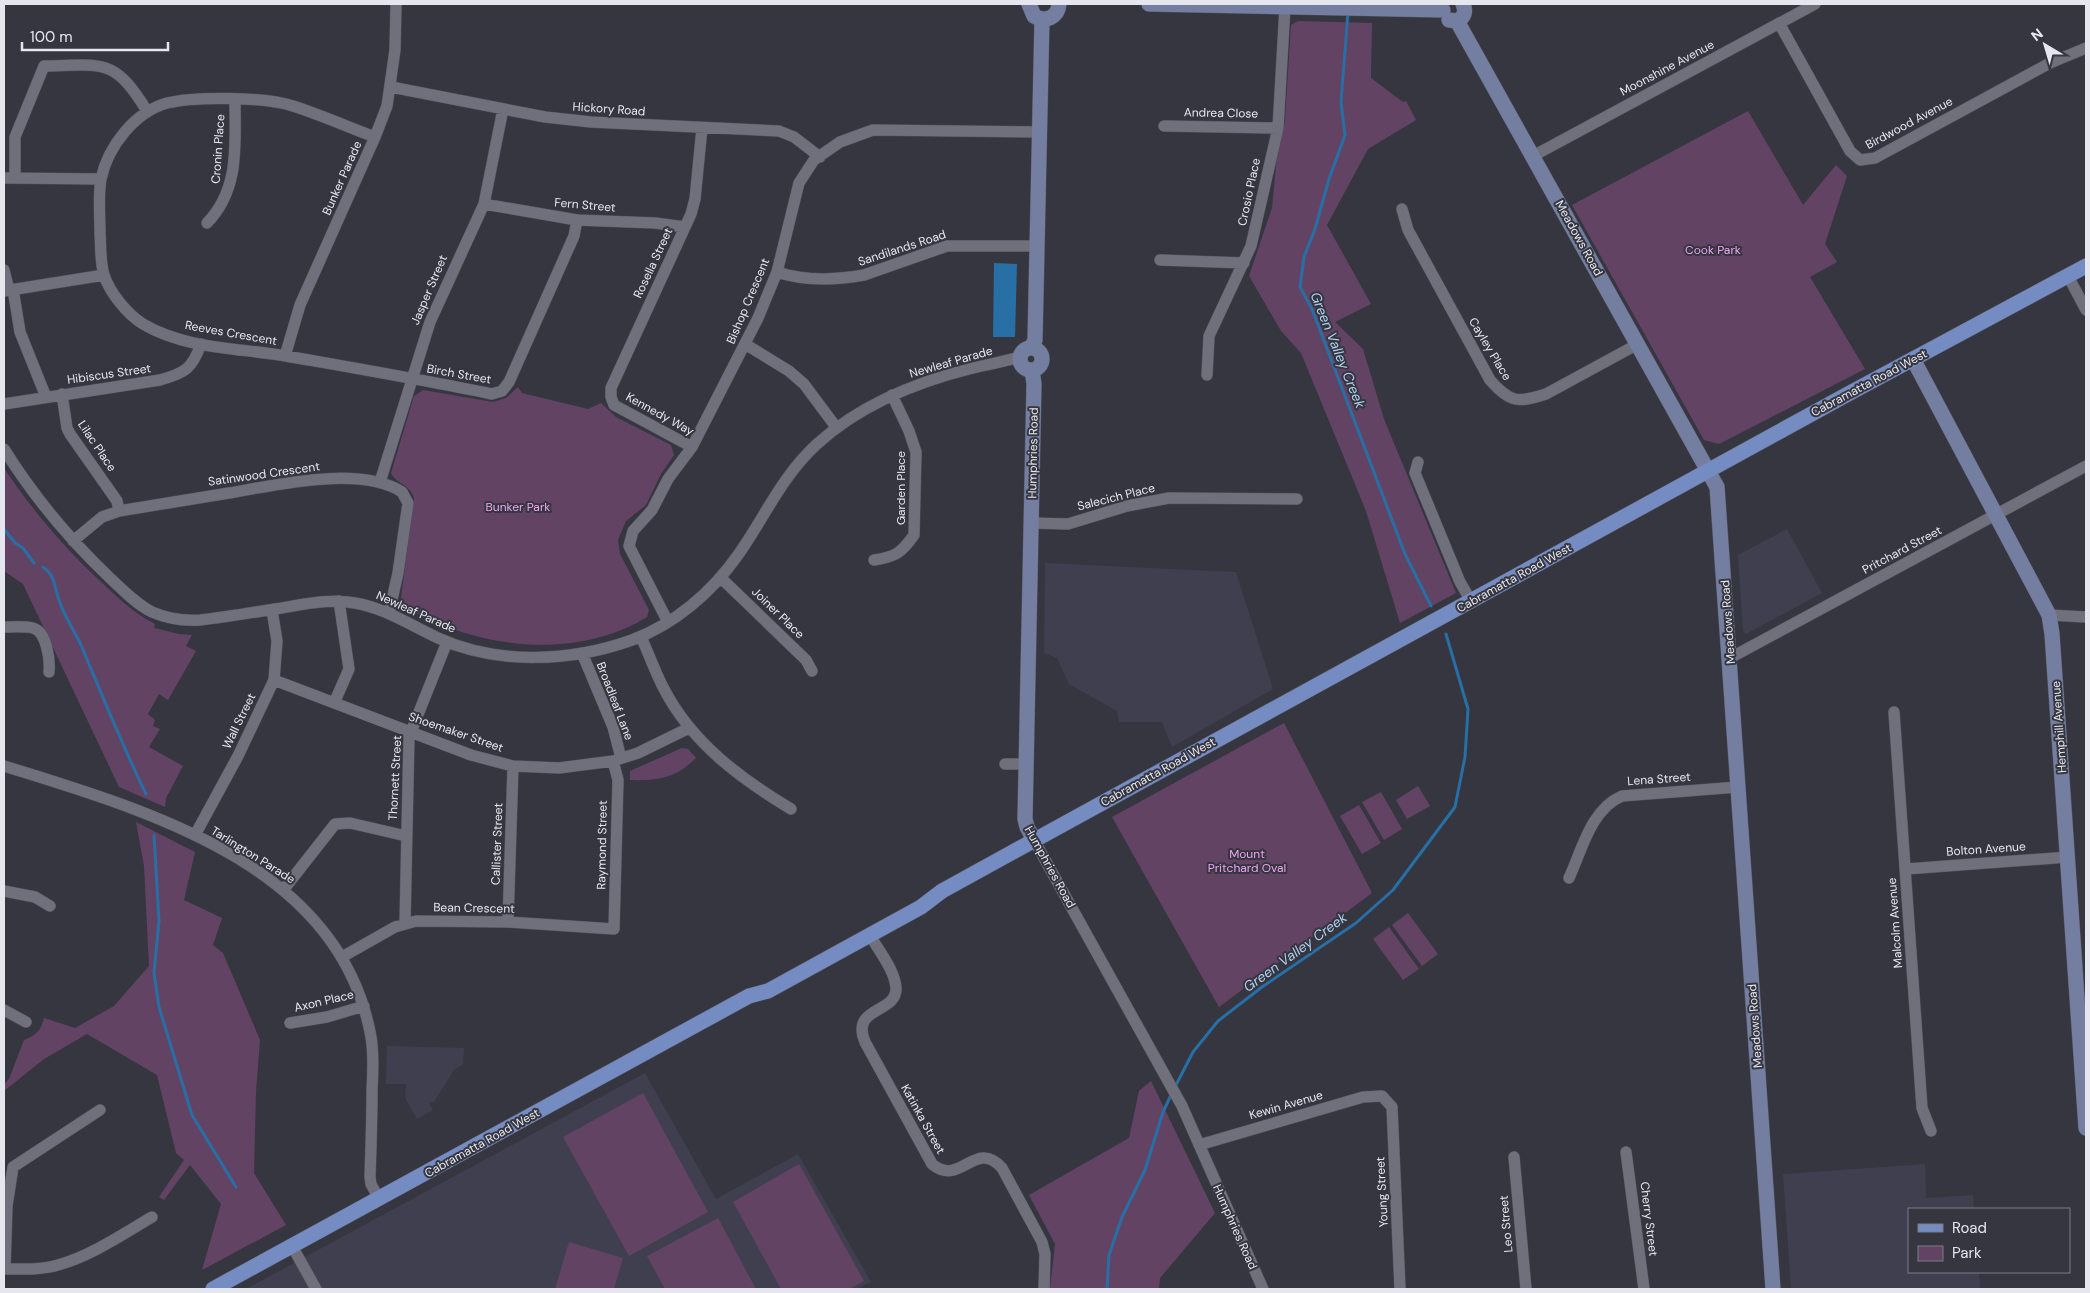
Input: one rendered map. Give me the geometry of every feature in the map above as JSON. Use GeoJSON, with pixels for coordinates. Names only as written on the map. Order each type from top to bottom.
{"type":"FeatureCollection","features":[{"type":"Feature","properties":{"kind":"main road"},"geometry":{"type":"LineString","coordinates":[[1029,4],[1034,16],[1042,20],[1053,17],[1061,4]]}},
{"type":"Feature","properties":{"kind":"main road"},"geometry":{"type":"LineString","coordinates":[[1149,4],[1286,7],[1445,7],[1447,19],[1457,21],[1464,14],[1463,4]]}},
{"type":"Feature","properties":{"kind":"main road"},"geometry":{"type":"LineString","coordinates":[[1031,348],[1040,352],[1042,359],[1040,366],[1032,370],[1023,367],[1019,358],[1023,351],[1031,348],[1035,340],[1042,20]]}},
{"type":"Feature","properties":{"kind":"main road","name":"Meadows Road"},"geometry":{"type":"LineString","coordinates":[[1457,21],[1717,487],[1773,1289]]}},
{"type":"Feature","properties":{"kind":"main road","name":"Cabramatta Road West"},"geometry":{"type":"LineString","coordinates":[[213,1289],[750,996],[768,991],[921,908],[942,891],[1034,840],[2086,266]]}},
{"type":"Feature","properties":{"kind":"main road","name":"Hemphill Avenue"},"geometry":{"type":"LineString","coordinates":[[1913,359],[2049,615],[2052,634],[2086,1128]]}},
{"type":"Feature","properties":{"kind":"main road","name":"Humphries Road"},"geometry":{"type":"LineString","coordinates":[[1032,370],[1034,384],[1025,819],[1034,840]]}},
{"type":"Feature","properties":{"kind":"main road","name":"Cabramatta Road West"},"geometry":{"type":"LineString","coordinates":[[750,996],[764,982],[917,899],[942,891]]}},
{"type":"Feature","properties":{"kind":"street","name":"Bunker Parade"},"geometry":{"type":"LineString","coordinates":[[285,356],[300,305],[375,137],[391,87],[395,50],[396,4]]}},
{"type":"Feature","properties":{"kind":"street","name":"Moonshine Avenue"},"geometry":{"type":"LineString","coordinates":[[1533,156],[1815,4]]}},
{"type":"Feature","properties":{"kind":"street","name":"Crosio Place"},"geometry":{"type":"LineString","coordinates":[[1207,375],[1209,336],[1251,246],[1278,128],[1286,7]]}},
{"type":"Feature","properties":{"kind":"street","name":"Birdwood Avenue"},"geometry":{"type":"LineString","coordinates":[[1779,23],[1850,151],[1860,160],[1875,158],[2050,63],[2086,48]]}},
{"type":"Feature","properties":{"kind":"street"},"geometry":{"type":"LineString","coordinates":[[101,179],[9,178],[15,137],[44,66],[102,66],[116,71],[132,86],[147,111]]}},
{"type":"Feature","properties":{"kind":"street","name":"Hickory Road"},"geometry":{"type":"LineString","coordinates":[[391,87],[503,110],[591,122],[779,131],[800,141],[820,157]]}},
{"type":"Feature","properties":{"kind":"street","name":"Reeves Crescent"},"geometry":{"type":"LineString","coordinates":[[285,356],[201,344],[159,331],[143,323],[128,312],[104,275],[100,235],[101,179],[109,156],[123,134],[147,111],[166,104],[188,100],[259,100],[291,106],[375,137]]}},
{"type":"Feature","properties":{"kind":"street","name":"Cronin Place"},"geometry":{"type":"LineString","coordinates":[[207,223],[219,210],[229,190],[235,146],[235,100]]}},
{"type":"Feature","properties":{"kind":"street","name":"Jasper Street"},"geometry":{"type":"LineString","coordinates":[[380,482],[432,315],[484,204],[503,110]]}},
{"type":"Feature","properties":{"kind":"street","name":"Andrea Close"},"geometry":{"type":"LineString","coordinates":[[1164,126],[1278,128]]}},
{"type":"Feature","properties":{"kind":"street","name":"Rosella Street"},"geometry":{"type":"LineString","coordinates":[[614,405],[611,397],[611,388],[685,227],[695,199],[702,128]]}},
{"type":"Feature","properties":{"kind":"street","name":"Bishop Crescent"},"geometry":{"type":"LineString","coordinates":[[668,622],[629,546],[634,531],[652,510],[668,479],[692,447],[745,344],[777,272],[799,183],[807,169],[840,142],[873,130],[1040,132]]}},
{"type":"Feature","properties":{"kind":"street","name":"Fern Street"},"geometry":{"type":"LineString","coordinates":[[484,204],[577,220],[655,223],[685,227]]}},
{"type":"Feature","properties":{"kind":"street","name":"Cayley Place"},"geometry":{"type":"LineString","coordinates":[[1402,209],[1408,230],[1490,380],[1500,392],[1514,400],[1530,399],[1546,394],[1638,344]]}},
{"type":"Feature","properties":{"kind":"street","name":"Birch Street"},"geometry":{"type":"LineString","coordinates":[[285,356],[492,394],[502,391],[509,382],[574,236],[577,220]]}},
{"type":"Feature","properties":{"kind":"street","name":"Sandilands Road"},"geometry":{"type":"LineString","coordinates":[[777,272],[800,278],[852,278],[947,246],[1037,246]]}},
{"type":"Feature","properties":{"kind":"street"},"geometry":{"type":"LineString","coordinates":[[1160,260],[1244,263]]}},
{"type":"Feature","properties":{"kind":"street"},"geometry":{"type":"LineString","coordinates":[[4,270],[20,332],[46,397]]}},
{"type":"Feature","properties":{"kind":"street"},"geometry":{"type":"LineString","coordinates":[[9,290],[104,275]]}},
{"type":"Feature","properties":{"kind":"street"},"geometry":{"type":"LineString","coordinates":[[2068,276],[2086,310]]}},
{"type":"Feature","properties":{"kind":"street","name":"Hibiscus Street"},"geometry":{"type":"LineString","coordinates":[[4,404],[160,380],[180,374],[194,362],[201,344]]}},
{"type":"Feature","properties":{"kind":"street"},"geometry":{"type":"LineString","coordinates":[[745,344],[789,371],[804,384],[836,427]]}},
{"type":"Feature","properties":{"kind":"street","name":"Newleaf Parade"},"geometry":{"type":"LineString","coordinates":[[4,449],[37,497],[73,541],[131,596],[146,608],[162,616],[178,620],[200,620],[339,601],[367,605],[389,613],[446,642],[511,657],[546,657],[582,653],[641,637],[668,622],[694,604],[720,578],[739,554],[761,516],[798,463],[836,427],[864,408],[929,380],[1019,358]]}},
{"type":"Feature","properties":{"kind":"street","name":"Lilac Place"},"geometry":{"type":"LineString","coordinates":[[62,394],[67,428],[117,501],[119,511]]}},
{"type":"Feature","properties":{"kind":"street","name":"Garden Place"},"geometry":{"type":"LineString","coordinates":[[874,560],[893,557],[906,546],[914,534],[916,452],[909,431],[892,395]]}},
{"type":"Feature","properties":{"kind":"street","name":"Kennedy Way"},"geometry":{"type":"LineString","coordinates":[[614,405],[692,447]]}},
{"type":"Feature","properties":{"kind":"street"},"geometry":{"type":"LineString","coordinates":[[1418,462],[1414,473],[1460,582],[1471,601]]}},
{"type":"Feature","properties":{"kind":"street","name":"Pritchard Street"},"geometry":{"type":"LineString","coordinates":[[1730,658],[2086,466]]}},
{"type":"Feature","properties":{"kind":"street","name":"Satinwood Crescent"},"geometry":{"type":"LineString","coordinates":[[73,541],[102,517],[119,511],[305,481],[341,479],[380,482],[402,492],[408,503],[398,573],[389,613]]}},
{"type":"Feature","properties":{"kind":"street","name":"Salecich Place"},"geometry":{"type":"LineString","coordinates":[[1031,523],[1068,524],[1127,506],[1169,498],[1298,499]]}},
{"type":"Feature","properties":{"kind":"street","name":"Joiner Place"},"geometry":{"type":"LineString","coordinates":[[720,578],[806,660],[812,671]]}},
{"type":"Feature","properties":{"kind":"street"},"geometry":{"type":"LineString","coordinates":[[335,702],[349,669],[339,601]]}},
{"type":"Feature","properties":{"kind":"street","name":"Wall Street"},"geometry":{"type":"LineString","coordinates":[[194,835],[236,758],[274,680],[277,641],[272,610]]}},
{"type":"Feature","properties":{"kind":"street"},"geometry":{"type":"LineString","coordinates":[[2049,615],[2086,617]]}},
{"type":"Feature","properties":{"kind":"street"},"geometry":{"type":"LineString","coordinates":[[4,627],[31,628],[40,633],[50,656],[49,672]]}},
{"type":"Feature","properties":{"kind":"street"},"geometry":{"type":"LineString","coordinates":[[641,637],[664,689],[689,728],[748,783],[791,810]]}},
{"type":"Feature","properties":{"kind":"street","name":"Thornett Street"},"geometry":{"type":"LineString","coordinates":[[405,923],[409,737],[446,642]]}},
{"type":"Feature","properties":{"kind":"street","name":"Broadleaf Lane"},"geometry":{"type":"LineString","coordinates":[[582,653],[613,727],[617,760]]}},
{"type":"Feature","properties":{"kind":"street","name":"Shoemaker Street"},"geometry":{"type":"LineString","coordinates":[[274,680],[471,755],[513,766],[558,768],[617,760],[689,728]]}},
{"type":"Feature","properties":{"kind":"street","name":"Malcolm Avenue"},"geometry":{"type":"LineString","coordinates":[[1894,712],[1922,1108],[1930,1131]]}},
{"type":"Feature","properties":{"kind":"street","name":"Raymond Street"},"geometry":{"type":"LineString","coordinates":[[614,929],[617,760]]}},
{"type":"Feature","properties":{"kind":"street"},"geometry":{"type":"LineString","coordinates":[[1005,764],[1026,764]]}},
{"type":"Feature","properties":{"kind":"street","name":"Tarlington Parade"},"geometry":{"type":"LineString","coordinates":[[4,766],[117,802],[194,835],[284,889],[320,924],[342,957],[364,1006],[373,1054],[370,1177],[371,1184],[379,1199]]}},
{"type":"Feature","properties":{"kind":"street","name":"Callister Street"},"geometry":{"type":"LineString","coordinates":[[508,922],[513,766]]}},
{"type":"Feature","properties":{"kind":"street","name":"Lena Street"},"geometry":{"type":"LineString","coordinates":[[1569,878],[1598,813],[1612,800],[1622,796],[1738,787]]}},
{"type":"Feature","properties":{"kind":"street"},"geometry":{"type":"LineString","coordinates":[[284,889],[335,824],[350,823],[406,836]]}},
{"type":"Feature","properties":{"kind":"street","name":"Humphries Road"},"geometry":{"type":"LineString","coordinates":[[1034,840],[1182,1106],[1263,1289]]}},
{"type":"Feature","properties":{"kind":"street","name":"Bolton Avenue"},"geometry":{"type":"LineString","coordinates":[[1906,869],[2068,857]]}},
{"type":"Feature","properties":{"kind":"street"},"geometry":{"type":"LineString","coordinates":[[4,891],[35,897],[50,906]]}},
{"type":"Feature","properties":{"kind":"street","name":"Bean Crescent"},"geometry":{"type":"LineString","coordinates":[[342,957],[405,923],[426,921],[508,922],[614,929]]}},
{"type":"Feature","properties":{"kind":"street","name":"Katinka Street"},"geometry":{"type":"LineString","coordinates":[[870,935],[895,980],[896,992],[890,1002],[866,1018],[862,1028],[865,1042],[932,1164],[945,1171],[954,1171],[974,1159],[985,1157],[994,1160],[1002,1168],[1042,1242],[1045,1254],[1044,1289]]}},
{"type":"Feature","properties":{"kind":"street","name":"Axon Place"},"geometry":{"type":"LineString","coordinates":[[290,1023],[327,1017],[364,1006]]}},
{"type":"Feature","properties":{"kind":"street"},"geometry":{"type":"LineString","coordinates":[[4,1010],[26,1022]]}},
{"type":"Feature","properties":{"kind":"street","name":"Kewin Avenue"},"geometry":{"type":"LineString","coordinates":[[1198,1145],[1363,1097],[1382,1096]]}},
{"type":"Feature","properties":{"kind":"street","name":"Young Street"},"geometry":{"type":"LineString","coordinates":[[1382,1096],[1392,1107],[1400,1289]]}},
{"type":"Feature","properties":{"kind":"street"},"geometry":{"type":"LineString","coordinates":[[100,1110],[13,1168],[7,1206],[4,1269],[32,1269],[57,1266],[79,1258],[152,1217]]}},
{"type":"Feature","properties":{"kind":"street","name":"Cherry Street"},"geometry":{"type":"LineString","coordinates":[[1626,1152],[1644,1289]]}},
{"type":"Feature","properties":{"kind":"street","name":"Leo Street"},"geometry":{"type":"LineString","coordinates":[[1514,1157],[1526,1289]]}},
{"type":"Feature","properties":{"kind":"street"},"geometry":{"type":"LineString","coordinates":[[292,1246],[316,1289]]}},
{"type":"Feature","properties":{"kind":"shaded area"},"geometry":{"type":"Polygon","coordinates":[[[1787,529],[1822,593],[1746,634],[1743,631],[1738,555],[1787,529]]]}},
{"type":"Feature","properties":{"kind":"shaded area"},"geometry":{"type":"Polygon","coordinates":[[[1045,563],[1236,572],[1273,689],[1172,747],[1162,722],[1119,722],[1117,711],[1069,684],[1057,658],[1044,653],[1045,563]]]}},
{"type":"Feature","properties":{"kind":"shaded area"},"geometry":{"type":"Polygon","coordinates":[[[387,1046],[464,1048],[463,1064],[454,1070],[434,1102],[429,1102],[433,1110],[417,1119],[405,1098],[406,1084],[386,1084],[387,1046]]]}},
{"type":"Feature","properties":{"kind":"shaded area"},"geometry":{"type":"Polygon","coordinates":[[[645,1073],[716,1199],[798,1154],[871,1282],[856,1289],[246,1289],[645,1073]]]}},
{"type":"Feature","properties":{"kind":"shaded area"},"geometry":{"type":"Polygon","coordinates":[[[1925,1164],[1926,1198],[1973,1195],[1974,1208],[1908,1208],[1908,1273],[1979,1273],[1980,1289],[1791,1289],[1783,1174],[1925,1164]]]}},
{"type":"Feature","properties":{"kind":"green space"},"geometry":{"type":"Polygon","coordinates":[[[1298,21],[1372,23],[1371,78],[1403,102],[1406,101],[1416,120],[1368,149],[1327,225],[1371,304],[1335,322],[1363,349],[1384,419],[1456,593],[1400,623],[1366,511],[1301,353],[1281,331],[1249,276],[1272,208],[1277,155],[1285,120],[1291,25],[1298,21]]]}},
{"type":"Feature","properties":{"kind":"green space","name":"Cook Park"},"geometry":{"type":"Polygon","coordinates":[[[1748,111],[1803,205],[1836,165],[1847,176],[1825,244],[1837,262],[1810,277],[1865,369],[1719,444],[1704,440],[1572,205],[1748,111]]]}},
{"type":"Feature","properties":{"kind":"green space","name":"Bunker Park"},"geometry":{"type":"Polygon","coordinates":[[[518,387],[522,393],[588,409],[601,403],[616,417],[671,445],[674,455],[661,474],[646,505],[626,521],[618,540],[620,554],[649,610],[647,617],[623,629],[597,638],[571,643],[544,645],[516,643],[489,639],[433,621],[407,607],[401,598],[414,498],[410,490],[391,473],[414,396],[423,390],[493,402],[506,398],[518,387]]]}},
{"type":"Feature","properties":{"kind":"green space"},"geometry":{"type":"Polygon","coordinates":[[[4,468],[25,498],[60,540],[118,598],[139,615],[155,624],[154,628],[192,635],[186,646],[196,651],[168,700],[159,694],[148,714],[155,720],[153,726],[160,729],[149,747],[183,766],[166,798],[165,807],[119,787],[23,584],[4,571],[4,468]]]}},
{"type":"Feature","properties":{"kind":"green space","name":"Mount Pritchard Oval"},"geometry":{"type":"Polygon","coordinates":[[[1284,723],[1372,893],[1219,1007],[1112,817],[1284,723]]]}},
{"type":"Feature","properties":{"kind":"green space"},"geometry":{"type":"Polygon","coordinates":[[[682,748],[688,749],[696,758],[681,770],[658,779],[630,780],[630,771],[682,748]]]}},
{"type":"Feature","properties":{"kind":"green space"},"geometry":{"type":"Polygon","coordinates":[[[1418,786],[1430,806],[1407,819],[1396,800],[1418,786]]]}},
{"type":"Feature","properties":{"kind":"green space"},"geometry":{"type":"Polygon","coordinates":[[[1381,792],[1402,829],[1384,840],[1362,802],[1381,792]]]}},
{"type":"Feature","properties":{"kind":"green space"},"geometry":{"type":"Polygon","coordinates":[[[1359,805],[1381,843],[1362,854],[1340,816],[1359,805]]]}},
{"type":"Feature","properties":{"kind":"green space"},"geometry":{"type":"Polygon","coordinates":[[[136,822],[195,852],[184,900],[222,918],[213,945],[223,953],[260,1040],[256,1092],[254,1173],[286,1225],[202,1270],[221,1204],[190,1165],[164,1200],[159,1197],[184,1160],[176,1153],[157,1075],[87,1034],[44,1059],[4,1091],[4,1084],[9,1079],[24,1040],[37,1032],[44,1018],[75,1028],[114,1006],[149,966],[144,866],[136,822]]]}},
{"type":"Feature","properties":{"kind":"green space"},"geometry":{"type":"Polygon","coordinates":[[[1408,913],[1438,954],[1422,966],[1392,925],[1408,913]]]}},
{"type":"Feature","properties":{"kind":"green space"},"geometry":{"type":"Polygon","coordinates":[[[1389,927],[1419,969],[1403,980],[1373,939],[1389,927]]]}},
{"type":"Feature","properties":{"kind":"green space"},"geometry":{"type":"Polygon","coordinates":[[[1151,1081],[1215,1213],[1160,1278],[1159,1289],[1050,1289],[1055,1244],[1029,1195],[1129,1138],[1139,1091],[1151,1081]]]}},
{"type":"Feature","properties":{"kind":"green space"},"geometry":{"type":"Polygon","coordinates":[[[643,1093],[708,1212],[629,1256],[563,1137],[643,1093]]]}},
{"type":"Feature","properties":{"kind":"green space"},"geometry":{"type":"Polygon","coordinates":[[[799,1164],[864,1281],[849,1289],[781,1289],[733,1202],[799,1164]]]}},
{"type":"Feature","properties":{"kind":"green space"},"geometry":{"type":"Polygon","coordinates":[[[718,1218],[756,1289],[665,1289],[647,1256],[718,1218]]]}},
{"type":"Feature","properties":{"kind":"green space"},"geometry":{"type":"Polygon","coordinates":[[[569,1242],[623,1258],[614,1289],[555,1289],[569,1242]]]}},
{"type":"Feature","properties":{"kind":"water"},"geometry":{"type":"Polygon","coordinates":[[[994,263],[1017,264],[1015,337],[993,337],[994,263]]]}},
{"type":"Feature","properties":{"kind":"waterway","name":"Green Valley Creek"},"geometry":{"type":"LineString","coordinates":[[1348,12],[1341,102],[1345,135],[1329,179],[1315,229],[1304,257],[1300,287],[1312,309],[1405,554],[1431,606]]}},
{"type":"Feature","properties":{"kind":"waterway"},"geometry":{"type":"LineString","coordinates":[[4,529],[15,543],[23,548],[34,563]]}},
{"type":"Feature","properties":{"kind":"waterway"},"geometry":{"type":"LineString","coordinates":[[43,567],[52,578],[64,612],[81,645],[120,739],[146,794]]}},
{"type":"Feature","properties":{"kind":"waterway","name":"Green Valley Creek"},"geometry":{"type":"LineString","coordinates":[[1175,1087],[1193,1052],[1218,1021],[1262,987],[1356,923],[1393,890],[1455,807],[1465,757],[1468,709],[1446,634]]}},
{"type":"Feature","properties":{"kind":"waterway"},"geometry":{"type":"LineString","coordinates":[[154,835],[159,921],[154,973],[159,1007],[192,1115],[236,1187]]}},
{"type":"Feature","properties":{"kind":"waterway","name":"Green Valley Creek"},"geometry":{"type":"LineString","coordinates":[[1107,1289],[1109,1255],[1122,1217],[1145,1170],[1163,1112],[1171,1095]]}}]}
